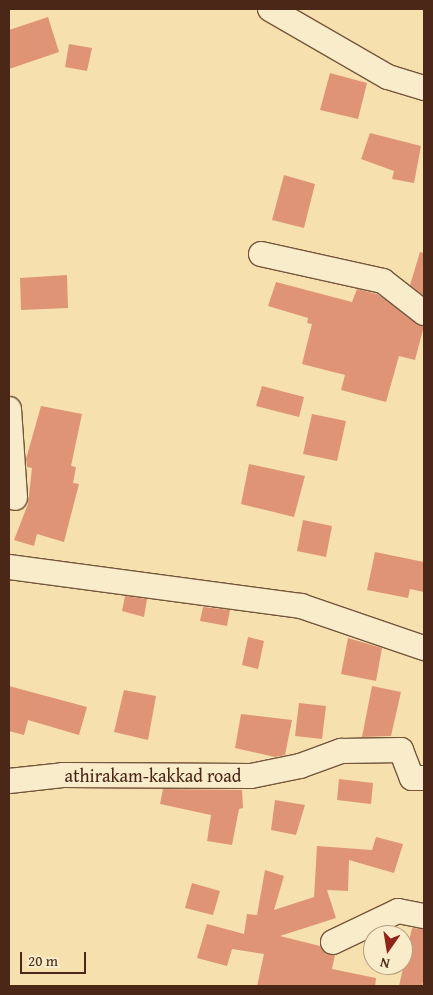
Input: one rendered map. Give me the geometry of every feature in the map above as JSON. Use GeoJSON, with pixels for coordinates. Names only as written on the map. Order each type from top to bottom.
{"type":"FeatureCollection","features":[{"type":"Feature","properties":{"kind":"street"},"geometry":{"type":"LineString","coordinates":[[270,9],[388,77],[424,88]]}},
{"type":"Feature","properties":{"kind":"street"},"geometry":{"type":"LineString","coordinates":[[261,254],[383,281],[424,313]]}},
{"type":"Feature","properties":{"kind":"street"},"geometry":{"type":"LineString","coordinates":[[9,409],[15,498]]}},
{"type":"Feature","properties":{"kind":"street"},"geometry":{"type":"LineString","coordinates":[[13,568],[301,606],[424,648]]}},
{"type":"Feature","properties":{"kind":"street","name":"athirakam-kakkad road"},"geometry":{"type":"LineString","coordinates":[[9,781],[63,775],[251,776],[300,766],[341,750],[401,750],[412,778],[424,778]]}},
{"type":"Feature","properties":{"kind":"street"},"geometry":{"type":"LineString","coordinates":[[333,942],[398,911],[424,916]]}},
{"type":"Feature","properties":{"kind":"building"},"geometry":{"type":"Polygon","coordinates":[[[48,17],[59,52],[9,69],[9,30],[48,17]]]}},
{"type":"Feature","properties":{"kind":"building"},"geometry":{"type":"Polygon","coordinates":[[[69,44],[92,48],[87,71],[65,67],[69,44]]]}},
{"type":"Feature","properties":{"kind":"building"},"geometry":{"type":"Polygon","coordinates":[[[330,73],[367,83],[358,119],[320,110],[330,73]]]}},
{"type":"Feature","properties":{"kind":"building"},"geometry":{"type":"Polygon","coordinates":[[[370,133],[421,146],[414,183],[392,179],[394,171],[361,159],[370,133]]]}},
{"type":"Feature","properties":{"kind":"building"},"geometry":{"type":"Polygon","coordinates":[[[284,175],[315,184],[304,228],[272,220],[284,175]]]}},
{"type":"Feature","properties":{"kind":"building"},"geometry":{"type":"Polygon","coordinates":[[[420,252],[424,253],[424,296],[410,285],[420,252]]]}},
{"type":"Feature","properties":{"kind":"building"},"geometry":{"type":"Polygon","coordinates":[[[67,275],[68,308],[21,310],[20,278],[67,275]]]}},
{"type":"Feature","properties":{"kind":"building"},"geometry":{"type":"Polygon","coordinates":[[[276,282],[352,302],[357,289],[377,294],[424,326],[415,360],[399,356],[386,402],[341,390],[345,375],[302,364],[312,324],[307,323],[308,318],[268,306],[276,282]]]}},
{"type":"Feature","properties":{"kind":"building"},"geometry":{"type":"Polygon","coordinates":[[[262,386],[304,397],[299,417],[256,406],[262,386]]]}},
{"type":"Feature","properties":{"kind":"building"},"geometry":{"type":"Polygon","coordinates":[[[41,406],[82,414],[71,466],[76,467],[73,483],[79,484],[64,542],[37,534],[34,546],[14,540],[28,504],[32,468],[27,467],[26,459],[41,406]]]}},
{"type":"Feature","properties":{"kind":"building"},"geometry":{"type":"Polygon","coordinates":[[[312,414],[346,421],[337,461],[303,454],[312,414]]]}},
{"type":"Feature","properties":{"kind":"building"},"geometry":{"type":"Polygon","coordinates":[[[249,464],[305,476],[294,517],[241,504],[249,464]]]}},
{"type":"Feature","properties":{"kind":"building"},"geometry":{"type":"Polygon","coordinates":[[[303,520],[332,526],[326,557],[297,551],[303,520]]]}},
{"type":"Feature","properties":{"kind":"building"},"geometry":{"type":"Polygon","coordinates":[[[375,552],[424,562],[424,592],[410,589],[408,598],[367,590],[375,552]]]}},
{"type":"Feature","properties":{"kind":"building"},"geometry":{"type":"Polygon","coordinates":[[[125,596],[147,599],[144,617],[122,611],[125,596]]]}},
{"type":"Feature","properties":{"kind":"building"},"geometry":{"type":"Polygon","coordinates":[[[203,607],[230,610],[227,626],[200,621],[203,607]]]}},
{"type":"Feature","properties":{"kind":"building"},"geometry":{"type":"Polygon","coordinates":[[[248,637],[264,641],[258,669],[242,665],[248,637]]]}},
{"type":"Feature","properties":{"kind":"building"},"geometry":{"type":"Polygon","coordinates":[[[348,638],[382,648],[376,681],[341,674],[348,638]]]}},
{"type":"Feature","properties":{"kind":"building"},"geometry":{"type":"Polygon","coordinates":[[[9,686],[87,707],[79,735],[28,720],[24,735],[9,731],[9,686]]]}},
{"type":"Feature","properties":{"kind":"building"},"geometry":{"type":"Polygon","coordinates":[[[372,686],[401,692],[391,736],[362,737],[372,686]]]}},
{"type":"Feature","properties":{"kind":"building"},"geometry":{"type":"Polygon","coordinates":[[[124,690],[156,696],[148,740],[114,732],[124,690]]]}},
{"type":"Feature","properties":{"kind":"building"},"geometry":{"type":"Polygon","coordinates":[[[299,703],[326,706],[322,739],[295,736],[299,703]]]}},
{"type":"Feature","properties":{"kind":"building"},"geometry":{"type":"Polygon","coordinates":[[[241,714],[292,720],[285,755],[275,757],[235,748],[241,714]]]}},
{"type":"Feature","properties":{"kind":"building"},"geometry":{"type":"Polygon","coordinates":[[[339,779],[373,783],[371,804],[337,800],[339,779]]]}},
{"type":"Feature","properties":{"kind":"building"},"geometry":{"type":"Polygon","coordinates":[[[163,789],[242,790],[243,808],[239,809],[232,845],[207,841],[211,815],[160,804],[163,789]]]}},
{"type":"Feature","properties":{"kind":"building"},"geometry":{"type":"Polygon","coordinates":[[[275,800],[305,805],[296,835],[271,830],[275,800]]]}},
{"type":"Feature","properties":{"kind":"building"},"geometry":{"type":"Polygon","coordinates":[[[376,837],[403,844],[394,873],[349,860],[348,891],[327,890],[336,918],[280,936],[320,946],[326,954],[335,955],[332,969],[376,978],[375,986],[257,986],[264,954],[232,949],[227,966],[197,958],[207,924],[244,934],[247,914],[257,915],[265,870],[284,876],[274,910],[314,897],[317,846],[372,850],[376,837]]]}},
{"type":"Feature","properties":{"kind":"building"},"geometry":{"type":"Polygon","coordinates":[[[192,883],[220,891],[213,915],[185,908],[192,883]]]}},
{"type":"Feature","properties":{"kind":"building"},"geometry":{"type":"Polygon","coordinates":[[[413,928],[424,929],[424,977],[422,986],[399,986],[401,975],[413,975],[413,928]]]}}]}
